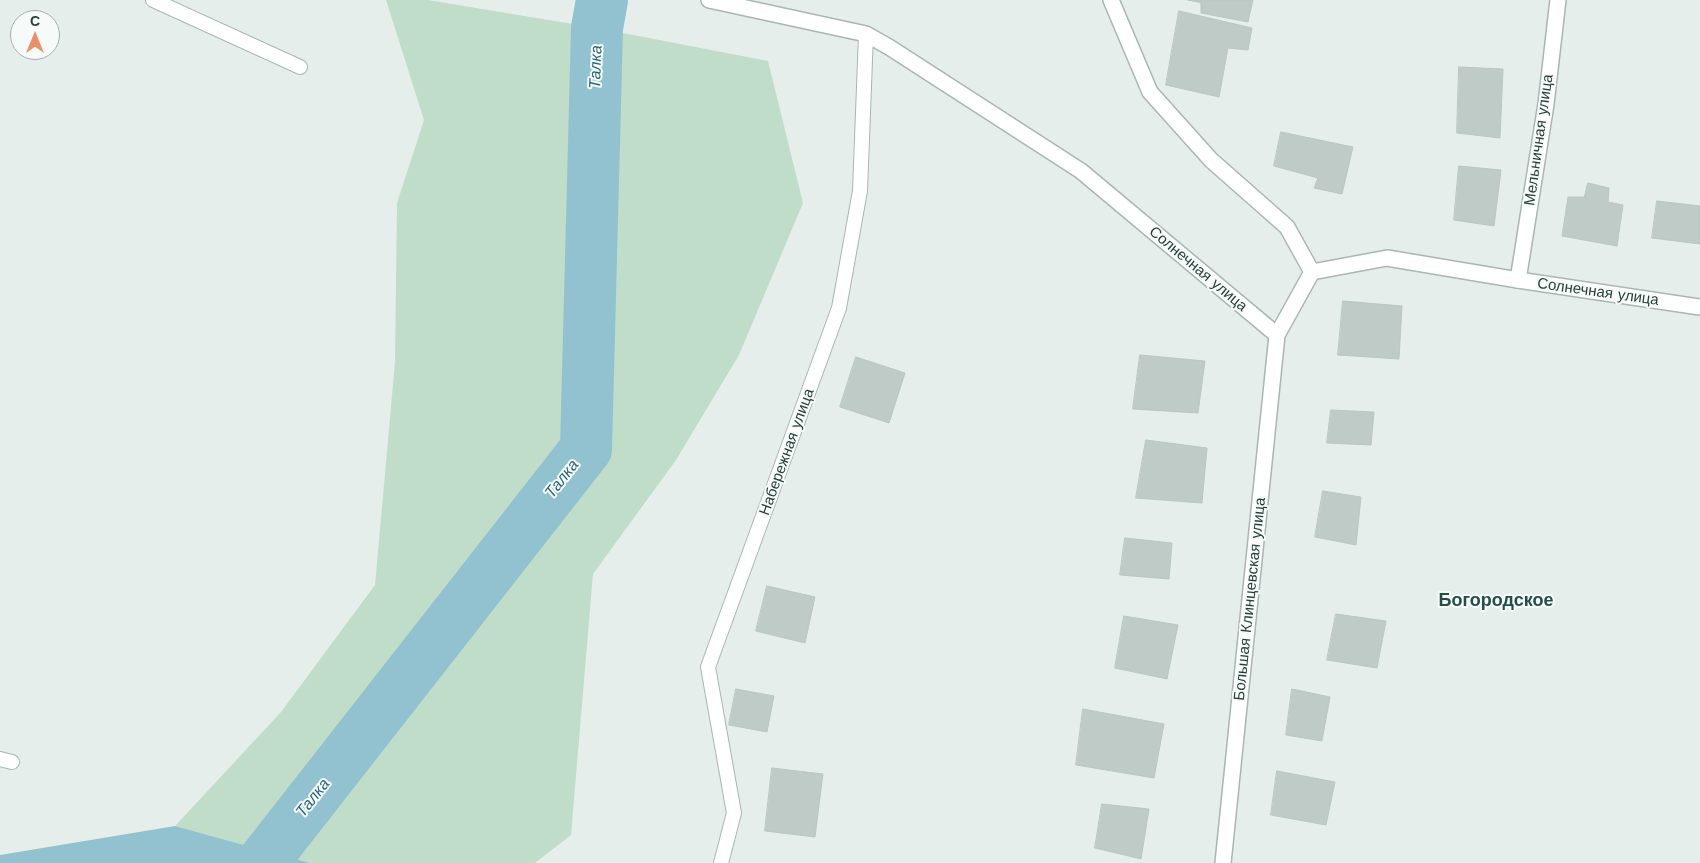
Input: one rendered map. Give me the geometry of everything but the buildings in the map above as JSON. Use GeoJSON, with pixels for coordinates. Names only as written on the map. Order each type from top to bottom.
{"type":"FeatureCollection","features":[{"type":"Feature","properties":{"kind":"street","name":"Солнечная улица"},"geometry":{"type":"LineString","coordinates":[[710,0],[866,34],[889,47],[1081,171],[1277,335]]}},
{"type":"Feature","properties":{"kind":"street"},"geometry":{"type":"LineString","coordinates":[[1111,0],[1150,92],[1211,160],[1287,227],[1312,272],[1277,335]]}},
{"type":"Feature","properties":{"kind":"street","name":"Мельничная улица"},"geometry":{"type":"LineString","coordinates":[[1518,280],[1546,104],[1558,0]]}},
{"type":"Feature","properties":{"kind":"street","name":"Солнечная улица"},"geometry":{"type":"LineString","coordinates":[[1312,272],[1387,258],[1700,307]]}},
{"type":"Feature","properties":{"kind":"street","name":"Большая Клинцевская улица"},"geometry":{"type":"LineString","coordinates":[[1223,863],[1277,335]]}},
{"type":"Feature","properties":{"kind":"lane"},"geometry":{"type":"LineString","coordinates":[[153,0],[300,67]]}},
{"type":"Feature","properties":{"kind":"lane","name":"Набережная улица"},"geometry":{"type":"LineString","coordinates":[[721,863],[734,814],[708,667],[839,308],[860,191],[866,34]]}},
{"type":"Feature","properties":{"kind":"green space"},"geometry":{"type":"Polygon","coordinates":[[[386,0],[428,0],[597,28],[768,61],[803,203],[739,355],[676,460],[593,574],[571,835],[535,863],[310,863],[175,826],[281,712],[375,585],[395,362],[397,203],[424,120],[386,0]]]}},
{"type":"Feature","properties":{"kind":"water"},"geometry":{"type":"Polygon","coordinates":[[[175,826],[310,863],[0,863],[0,855],[175,826]]]}},
{"type":"Feature","properties":{"kind":"waterway","name":"Талка"},"geometry":{"type":"LineString","coordinates":[[262,863],[586,449],[597,28],[602,0]]}},
{"type":"Feature","properties":{"kind":"district","name":"Богородское"},"geometry":{"type":"Point","coordinates":[1496,601]}}]}
